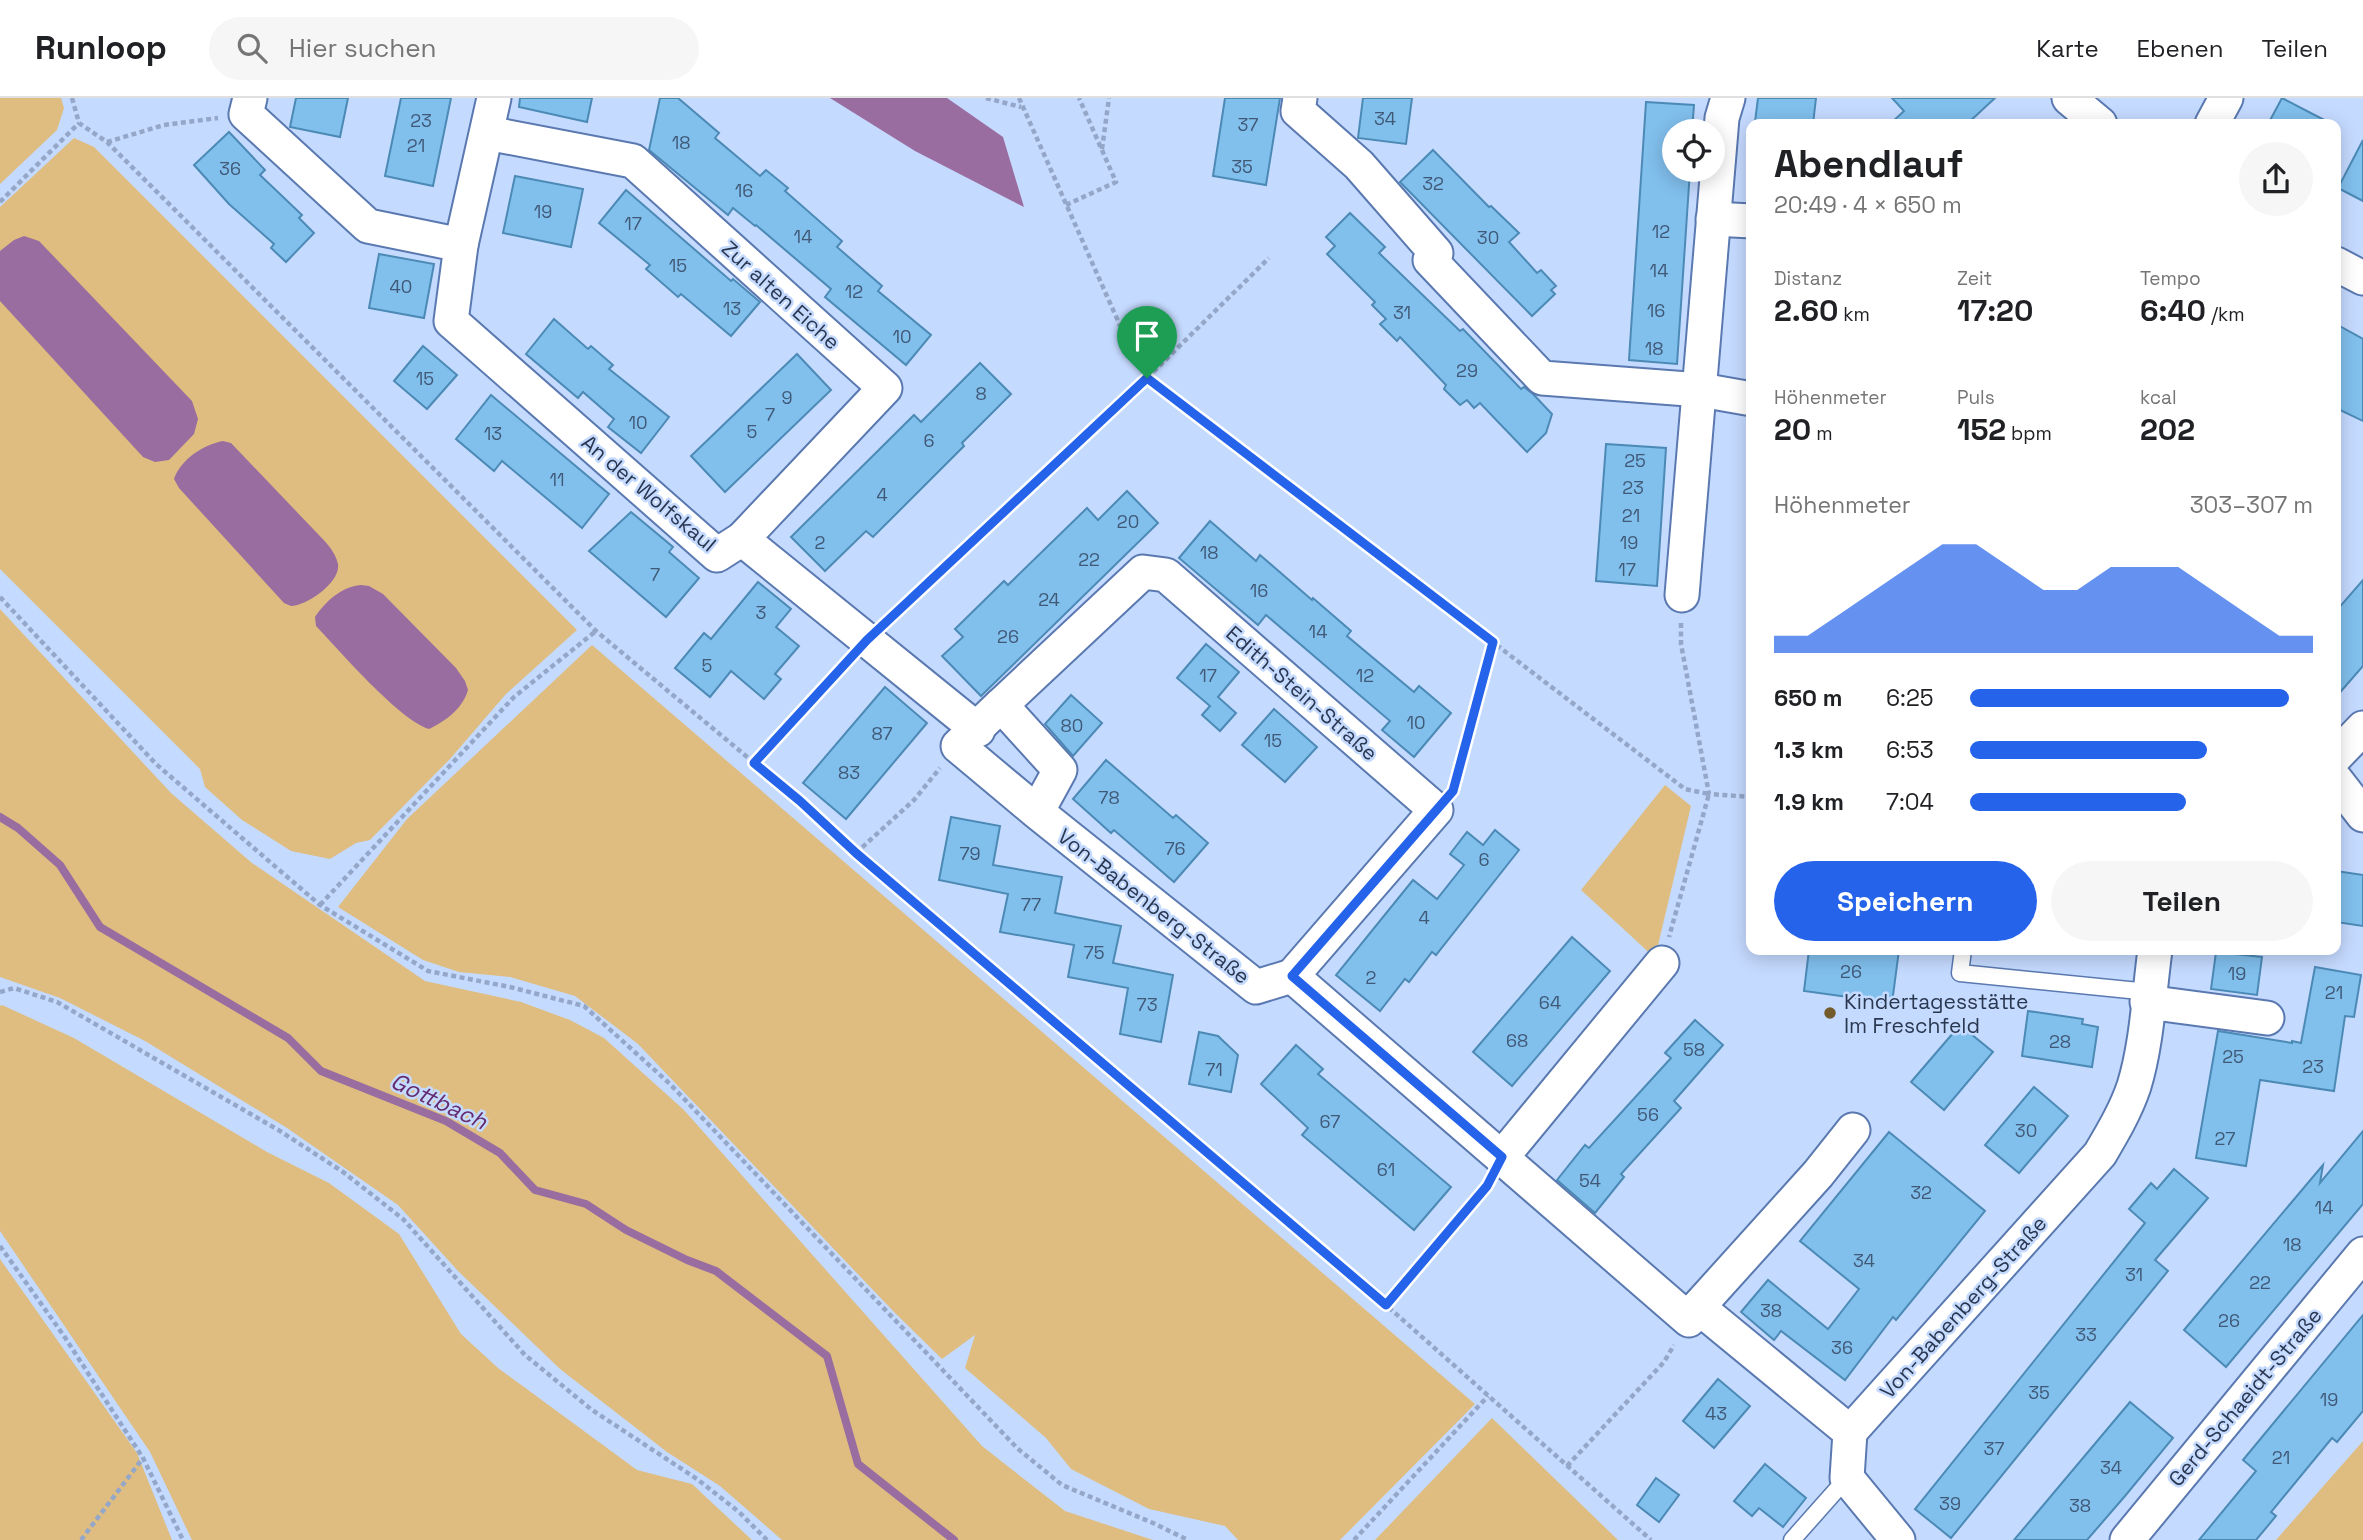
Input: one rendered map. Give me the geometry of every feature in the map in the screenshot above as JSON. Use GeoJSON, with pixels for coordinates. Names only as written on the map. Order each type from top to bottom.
{"type":"FeatureCollection","features":[{"type":"Feature","properties":{"kind":"street","name":"An der Wolfskaul"},"geometry":{"type":"LineString","coordinates":[[494,98],[461,245],[451,321],[717,555],[743,539],[867,640],[968,738]]}},
{"type":"Feature","properties":{"kind":"street"},"geometry":{"type":"LineString","coordinates":[[1300,98],[1298,111],[1359,165],[1436,253],[1430,260],[1542,378],[1701,390],[1746,398]]}},
{"type":"Feature","properties":{"kind":"street"},"geometry":{"type":"LineString","coordinates":[[1682,595],[1722,118],[1728,98]]}},
{"type":"Feature","properties":{"kind":"street"},"geometry":{"type":"LineString","coordinates":[[2069,98],[2094,119]]}},
{"type":"Feature","properties":{"kind":"street"},"geometry":{"type":"LineString","coordinates":[[2215,119],[2226,98]]}},
{"type":"Feature","properties":{"kind":"street"},"geometry":{"type":"LineString","coordinates":[[248,106],[368,226],[461,245]]}},
{"type":"Feature","properties":{"kind":"street","name":"Zur alten Eiche"},"geometry":{"type":"LineString","coordinates":[[487,133],[633,161],[885,388],[743,539]]}},
{"type":"Feature","properties":{"kind":"street"},"geometry":{"type":"LineString","coordinates":[[1713,219],[1746,221]]}},
{"type":"Feature","properties":{"kind":"street"},"geometry":{"type":"LineString","coordinates":[[2341,267],[2363,278]]}},
{"type":"Feature","properties":{"kind":"street","name":"Edith-Stein-Straße"},"geometry":{"type":"LineString","coordinates":[[1001,705],[1143,572],[1166,575],[1436,810]]}},
{"type":"Feature","properties":{"kind":"street"},"geometry":{"type":"LineString","coordinates":[[968,738],[1001,705],[1060,771],[1037,812]]}},
{"type":"Feature","properties":{"kind":"street"},"geometry":{"type":"LineString","coordinates":[[2341,751],[2363,728]]}},
{"type":"Feature","properties":{"kind":"street","name":"Von-Babenberg-Straße"},"geometry":{"type":"LineString","coordinates":[[968,738],[1037,812],[1256,987],[1292,976]]}},
{"type":"Feature","properties":{"kind":"street"},"geometry":{"type":"LineString","coordinates":[[2341,786],[2363,815]]}},
{"type":"Feature","properties":{"kind":"street"},"geometry":{"type":"LineString","coordinates":[[1436,810],[1292,976],[1502,1157],[1693,1314],[1850,1432],[1847,1478],[1898,1540]]}},
{"type":"Feature","properties":{"kind":"street","name":"Von-Babenberg-Straße"},"geometry":{"type":"LineString","coordinates":[[1850,1432],[2100,1154],[2121,1118],[2134,1086],[2144,1045],[2154,955]]}},
{"type":"Feature","properties":{"kind":"street"},"geometry":{"type":"LineString","coordinates":[[1502,1157],[1662,963]]}},
{"type":"Feature","properties":{"kind":"street"},"geometry":{"type":"LineString","coordinates":[[2148,997],[2267,1018]]}},
{"type":"Feature","properties":{"kind":"street"},"geometry":{"type":"LineString","coordinates":[[1693,1314],[1818,1174],[1853,1130]]}},
{"type":"Feature","properties":{"kind":"street","name":"Gerd-Schaeidt-Straße"},"geometry":{"type":"LineString","coordinates":[[2127,1540],[2363,1254]]}},
{"type":"Feature","properties":{"kind":"lane"},"geometry":{"type":"LineString","coordinates":[[1962,955],[1960,973],[2148,997]]}},
{"type":"Feature","properties":{"kind":"lane"},"geometry":{"type":"LineString","coordinates":[[1792,1540],[1847,1478]]}},
{"type":"Feature","properties":{"kind":"path"},"geometry":{"type":"LineString","coordinates":[[72,98],[79,123],[107,142],[596,631],[800,801],[856,853],[1386,1305],[1651,1540]]}},
{"type":"Feature","properties":{"kind":"path"},"geometry":{"type":"LineString","coordinates":[[986,98],[1022,107]]}},
{"type":"Feature","properties":{"kind":"path"},"geometry":{"type":"LineString","coordinates":[[1019,98],[1130,348],[1147,378],[1685,789],[1746,797]]}},
{"type":"Feature","properties":{"kind":"path"},"geometry":{"type":"LineString","coordinates":[[1066,205],[1116,182],[1079,98]]}},
{"type":"Feature","properties":{"kind":"path"},"geometry":{"type":"LineString","coordinates":[[1102,150],[1109,98]]}},
{"type":"Feature","properties":{"kind":"path"},"geometry":{"type":"LineString","coordinates":[[107,142],[164,125],[248,106]]}},
{"type":"Feature","properties":{"kind":"path"},"geometry":{"type":"LineString","coordinates":[[0,202],[79,123]]}},
{"type":"Feature","properties":{"kind":"path"},"geometry":{"type":"LineString","coordinates":[[754,763],[867,640],[1147,378],[1269,258]]}},
{"type":"Feature","properties":{"kind":"path"},"geometry":{"type":"LineString","coordinates":[[1662,963],[1709,794],[1681,644],[1682,595]]}},
{"type":"Feature","properties":{"kind":"path"},"geometry":{"type":"LineString","coordinates":[[0,597],[156,764],[320,905],[428,971],[510,987],[584,1006],[670,1084],[1017,1448],[1062,1485],[1188,1540]]}},
{"type":"Feature","properties":{"kind":"path"},"geometry":{"type":"LineString","coordinates":[[320,905],[514,696],[596,631]]}},
{"type":"Feature","properties":{"kind":"path"},"geometry":{"type":"LineString","coordinates":[[1436,810],[1453,791],[1493,642]]}},
{"type":"Feature","properties":{"kind":"path"},"geometry":{"type":"LineString","coordinates":[[856,853],[914,800],[968,738]]}},
{"type":"Feature","properties":{"kind":"path"},"geometry":{"type":"LineString","coordinates":[[0,992],[14,988],[57,1002],[280,1131],[343,1172],[403,1219],[525,1355],[592,1410],[697,1479],[739,1512],[767,1540]]}},
{"type":"Feature","properties":{"kind":"path"},"geometry":{"type":"LineString","coordinates":[[1386,1305],[1487,1186],[1502,1157]]}},
{"type":"Feature","properties":{"kind":"path"},"geometry":{"type":"LineString","coordinates":[[0,1246],[64,1336],[144,1458],[183,1540]]}},
{"type":"Feature","properties":{"kind":"path"},"geometry":{"type":"LineString","coordinates":[[1567,1466],[1664,1362],[1693,1314]]}},
{"type":"Feature","properties":{"kind":"path"},"geometry":{"type":"LineString","coordinates":[[1354,1540],[1488,1396]]}},
{"type":"Feature","properties":{"kind":"path"},"geometry":{"type":"LineString","coordinates":[[81,1540],[144,1458]]}},
{"type":"Feature","properties":{"kind":"shaded area"},"geometry":{"type":"Polygon","coordinates":[[[0,98],[61,98],[64,108],[57,130],[0,184],[0,98]]]}},
{"type":"Feature","properties":{"kind":"shaded area"},"geometry":{"type":"Polygon","coordinates":[[[830,98],[947,98],[1003,137],[1024,207],[915,151],[830,98]]]}},
{"type":"Feature","properties":{"kind":"shaded area"},"geometry":{"type":"Polygon","coordinates":[[[74,138],[94,147],[577,630],[506,694],[450,759],[370,840],[356,843],[330,859],[291,851],[242,820],[205,787],[200,769],[0,569],[0,207],[74,138]]]}},
{"type":"Feature","properties":{"kind":"shaded area"},"geometry":{"type":"Polygon","coordinates":[[[24,236],[39,241],[192,401],[198,419],[194,434],[169,460],[155,462],[143,457],[0,301],[0,251],[24,236]]]}},
{"type":"Feature","properties":{"kind":"shaded area"},"geometry":{"type":"Polygon","coordinates":[[[223,441],[231,443],[335,555],[338,564],[334,578],[322,592],[306,602],[291,606],[284,603],[179,488],[174,479],[187,459],[208,446],[223,441]]]}},
{"type":"Feature","properties":{"kind":"shaded area"},"geometry":{"type":"Polygon","coordinates":[[[369,586],[383,594],[456,668],[465,681],[468,690],[462,703],[447,718],[429,729],[416,723],[386,699],[316,626],[315,617],[329,600],[347,589],[369,586]]]}},
{"type":"Feature","properties":{"kind":"shaded area"},"geometry":{"type":"Polygon","coordinates":[[[0,609],[171,793],[252,863],[425,981],[521,1002],[570,1020],[604,1038],[684,1110],[982,1446],[1065,1511],[1153,1540],[782,1540],[720,1486],[667,1452],[560,1369],[458,1271],[398,1205],[287,1128],[145,1041],[60,998],[0,977],[0,609]]]}},
{"type":"Feature","properties":{"kind":"shaded area"},"geometry":{"type":"Polygon","coordinates":[[[592,645],[1475,1404],[1340,1540],[1238,1540],[1225,1526],[1149,1509],[1071,1469],[1046,1438],[965,1368],[975,1335],[942,1359],[638,1044],[575,996],[510,977],[459,972],[423,960],[338,907],[407,819],[592,645]]]}},
{"type":"Feature","properties":{"kind":"shaded area"},"geometry":{"type":"Polygon","coordinates":[[[1665,785],[1691,806],[1655,958],[1581,890],[1665,785]]]}},
{"type":"Feature","properties":{"kind":"shaded area"},"geometry":{"type":"Polygon","coordinates":[[[2,1005],[74,1038],[267,1152],[329,1183],[399,1234],[461,1334],[498,1368],[637,1470],[692,1484],[752,1540],[192,1540],[150,1452],[0,1231],[2,1005]]]}},
{"type":"Feature","properties":{"kind":"shaded area"},"geometry":{"type":"Polygon","coordinates":[[[0,1259],[137,1453],[172,1540],[0,1540],[0,1259]]]}},
{"type":"Feature","properties":{"kind":"shaded area"},"geometry":{"type":"Polygon","coordinates":[[[1492,1418],[1618,1540],[1375,1540],[1492,1418]]]}},
{"type":"Feature","properties":{"kind":"shaded area"},"geometry":{"type":"Polygon","coordinates":[[[2363,1441],[2363,1540],[2276,1540],[2363,1441]]]}},
{"type":"Feature","properties":{"kind":"building"},"geometry":{"type":"Polygon","coordinates":[[[296,98],[348,98],[340,137],[290,127],[296,98]]]}},
{"type":"Feature","properties":{"kind":"building"},"geometry":{"type":"Polygon","coordinates":[[[401,98],[451,98],[433,186],[385,176],[401,98]]]}},
{"type":"Feature","properties":{"kind":"building"},"geometry":{"type":"Polygon","coordinates":[[[520,98],[592,98],[587,122],[519,107],[520,98]]]}},
{"type":"Feature","properties":{"kind":"building"},"geometry":{"type":"Polygon","coordinates":[[[660,98],[678,98],[719,133],[715,138],[760,176],[766,170],[788,188],[785,191],[842,241],[837,247],[882,286],[878,291],[931,335],[906,365],[825,297],[831,289],[756,225],[733,208],[728,215],[649,150],[660,98]]]}},
{"type":"Feature","properties":{"kind":"building"},"geometry":{"type":"Polygon","coordinates":[[[1225,98],[1280,98],[1266,185],[1213,176],[1225,98]]]}},
{"type":"Feature","properties":{"kind":"building"},"geometry":{"type":"Polygon","coordinates":[[[1363,98],[1412,98],[1406,144],[1358,138],[1363,98]]]}},
{"type":"Feature","properties":{"kind":"building"},"geometry":{"type":"Polygon","coordinates":[[[1758,98],[1816,98],[1814,119],[1755,119],[1758,98]]]}},
{"type":"Feature","properties":{"kind":"building"},"geometry":{"type":"Polygon","coordinates":[[[1892,98],[1995,98],[1972,119],[1895,119],[1904,111],[1892,98]]]}},
{"type":"Feature","properties":{"kind":"building"},"geometry":{"type":"Polygon","coordinates":[[[2282,98],[2322,119],[2271,119],[2282,98]]]}},
{"type":"Feature","properties":{"kind":"building"},"geometry":{"type":"Polygon","coordinates":[[[1646,102],[1694,105],[1693,119],[1662,119],[1662,182],[1689,182],[1677,364],[1629,360],[1646,102]]]}},
{"type":"Feature","properties":{"kind":"building"},"geometry":{"type":"Polygon","coordinates":[[[229,132],[265,170],[260,175],[302,215],[299,218],[314,233],[286,262],[271,248],[274,244],[229,204],[194,165],[229,132]]]}},
{"type":"Feature","properties":{"kind":"building"},"geometry":{"type":"Polygon","coordinates":[[[2363,140],[2363,201],[2341,190],[2341,182],[2363,140]]]}},
{"type":"Feature","properties":{"kind":"building"},"geometry":{"type":"Polygon","coordinates":[[[1433,150],[1489,207],[1519,233],[1509,242],[1537,273],[1541,270],[1556,286],[1551,290],[1555,294],[1532,316],[1400,182],[1433,150]]]}},
{"type":"Feature","properties":{"kind":"building"},"geometry":{"type":"Polygon","coordinates":[[[515,176],[583,189],[571,247],[503,233],[515,176]]]}},
{"type":"Feature","properties":{"kind":"building"},"geometry":{"type":"Polygon","coordinates":[[[626,190],[731,281],[733,279],[760,302],[731,336],[681,294],[678,297],[646,269],[650,265],[599,223],[626,190]]]}},
{"type":"Feature","properties":{"kind":"building"},"geometry":{"type":"Polygon","coordinates":[[[1350,213],[1385,247],[1379,253],[1460,331],[1463,329],[1521,389],[1524,387],[1533,394],[1552,414],[1546,433],[1527,452],[1480,403],[1474,408],[1467,400],[1460,405],[1444,389],[1446,385],[1400,337],[1397,341],[1380,324],[1386,319],[1372,305],[1375,302],[1327,254],[1335,246],[1326,237],[1350,213]]]}},
{"type":"Feature","properties":{"kind":"building"},"geometry":{"type":"Polygon","coordinates":[[[379,254],[434,264],[424,318],[369,308],[379,254]]]}},
{"type":"Feature","properties":{"kind":"building"},"geometry":{"type":"Polygon","coordinates":[[[554,319],[588,349],[591,346],[613,365],[609,369],[669,417],[641,453],[608,427],[614,419],[583,392],[578,398],[526,354],[554,319]]]}},
{"type":"Feature","properties":{"kind":"building"},"geometry":{"type":"Polygon","coordinates":[[[2341,327],[2363,339],[2363,421],[2341,410],[2341,327]]]}},
{"type":"Feature","properties":{"kind":"building"},"geometry":{"type":"Polygon","coordinates":[[[423,346],[457,375],[427,409],[394,381],[423,346]]]}},
{"type":"Feature","properties":{"kind":"building"},"geometry":{"type":"Polygon","coordinates":[[[797,354],[831,390],[725,492],[691,456],[797,354]]]}},
{"type":"Feature","properties":{"kind":"building"},"geometry":{"type":"Polygon","coordinates":[[[980,363],[1011,394],[962,443],[964,446],[873,537],[866,531],[825,571],[791,537],[914,415],[921,422],[980,363]]]}},
{"type":"Feature","properties":{"kind":"building"},"geometry":{"type":"Polygon","coordinates":[[[491,395],[609,494],[582,528],[502,461],[494,471],[456,439],[491,395]]]}},
{"type":"Feature","properties":{"kind":"building"},"geometry":{"type":"Polygon","coordinates":[[[1606,444],[1666,448],[1657,586],[1596,581],[1606,444]]]}},
{"type":"Feature","properties":{"kind":"building"},"geometry":{"type":"Polygon","coordinates":[[[1127,491],[1158,523],[981,696],[942,656],[963,637],[955,629],[1004,581],[1008,585],[1087,508],[1098,520],[1127,491]]]}},
{"type":"Feature","properties":{"kind":"building"},"geometry":{"type":"Polygon","coordinates":[[[631,512],[673,547],[669,552],[699,578],[666,617],[589,551],[631,512]]]}},
{"type":"Feature","properties":{"kind":"building"},"geometry":{"type":"Polygon","coordinates":[[[1210,521],[1256,561],[1260,555],[1312,600],[1313,598],[1351,631],[1347,636],[1414,692],[1419,686],[1451,713],[1414,757],[1382,730],[1390,721],[1266,615],[1258,625],[1179,558],[1210,521]]]}},
{"type":"Feature","properties":{"kind":"building"},"geometry":{"type":"Polygon","coordinates":[[[2363,580],[2363,666],[2341,691],[2341,605],[2363,580]]]}},
{"type":"Feature","properties":{"kind":"building"},"geometry":{"type":"Polygon","coordinates":[[[758,582],[791,609],[776,627],[799,646],[775,674],[781,679],[764,699],[731,671],[710,697],[675,668],[704,633],[711,639],[758,582]]]}},
{"type":"Feature","properties":{"kind":"building"},"geometry":{"type":"Polygon","coordinates":[[[1206,644],[1239,672],[1218,697],[1236,713],[1220,731],[1202,715],[1210,706],[1177,678],[1206,644]]]}},
{"type":"Feature","properties":{"kind":"building"},"geometry":{"type":"Polygon","coordinates":[[[885,687],[927,723],[846,819],[803,783],[885,687]]]}},
{"type":"Feature","properties":{"kind":"building"},"geometry":{"type":"Polygon","coordinates":[[[1071,695],[1102,723],[1073,756],[1045,724],[1071,695]]]}},
{"type":"Feature","properties":{"kind":"building"},"geometry":{"type":"Polygon","coordinates":[[[1274,709],[1317,747],[1285,782],[1242,745],[1274,709]]]}},
{"type":"Feature","properties":{"kind":"building"},"geometry":{"type":"Polygon","coordinates":[[[1106,760],[1173,818],[1176,815],[1208,843],[1174,882],[1114,830],[1111,833],[1073,799],[1106,760]]]}},
{"type":"Feature","properties":{"kind":"building"},"geometry":{"type":"Polygon","coordinates":[[[951,817],[1000,826],[993,865],[1062,877],[1055,913],[1121,926],[1113,963],[1173,975],[1161,1042],[1120,1034],[1128,988],[1068,977],[1074,945],[1000,932],[1008,894],[939,880],[951,817]]]}},
{"type":"Feature","properties":{"kind":"building"},"geometry":{"type":"Polygon","coordinates":[[[1495,830],[1519,850],[1436,955],[1432,952],[1409,982],[1405,979],[1380,1011],[1336,975],[1413,880],[1437,899],[1464,865],[1450,854],[1467,832],[1483,845],[1495,830]]]}},
{"type":"Feature","properties":{"kind":"building"},"geometry":{"type":"Polygon","coordinates":[[[2341,872],[2363,875],[2363,926],[2341,923],[2341,872]]]}},
{"type":"Feature","properties":{"kind":"building"},"geometry":{"type":"Polygon","coordinates":[[[1572,937],[1610,971],[1512,1086],[1473,1052],[1572,937]]]}},
{"type":"Feature","properties":{"kind":"building"},"geometry":{"type":"Polygon","coordinates":[[[1808,955],[1898,955],[1892,1003],[1804,991],[1808,955]]]}},
{"type":"Feature","properties":{"kind":"building"},"geometry":{"type":"Polygon","coordinates":[[[2216,955],[2262,957],[2257,995],[2211,989],[2216,955]]]}},
{"type":"Feature","properties":{"kind":"building"},"geometry":{"type":"Polygon","coordinates":[[[2315,967],[2361,975],[2354,1017],[2345,1016],[2334,1091],[2260,1080],[2246,1166],[2196,1158],[2218,1031],[2301,1043],[2315,967]]]}},
{"type":"Feature","properties":{"kind":"building"},"geometry":{"type":"Polygon","coordinates":[[[2028,1011],[2083,1019],[2082,1024],[2098,1027],[2092,1067],[2022,1056],[2028,1011]]]}},
{"type":"Feature","properties":{"kind":"building"},"geometry":{"type":"Polygon","coordinates":[[[1695,1020],[1723,1045],[1674,1101],[1681,1108],[1621,1174],[1624,1177],[1595,1213],[1557,1180],[1585,1145],[1589,1148],[1671,1058],[1665,1053],[1695,1020]]]}},
{"type":"Feature","properties":{"kind":"building"},"geometry":{"type":"Polygon","coordinates":[[[1960,1025],[1993,1052],[1944,1110],[1911,1082],[1960,1025]]]}},
{"type":"Feature","properties":{"kind":"building"},"geometry":{"type":"Polygon","coordinates":[[[1199,1032],[1218,1036],[1238,1055],[1231,1092],[1189,1084],[1199,1032]]]}},
{"type":"Feature","properties":{"kind":"building"},"geometry":{"type":"Polygon","coordinates":[[[1296,1045],[1323,1069],[1318,1074],[1451,1187],[1414,1230],[1302,1135],[1308,1128],[1261,1084],[1296,1045]]]}},
{"type":"Feature","properties":{"kind":"building"},"geometry":{"type":"Polygon","coordinates":[[[2034,1087],[2068,1116],[2019,1173],[1985,1145],[2034,1087]]]}},
{"type":"Feature","properties":{"kind":"building"},"geometry":{"type":"Polygon","coordinates":[[[2363,1131],[2363,1204],[2226,1367],[2184,1330],[2323,1165],[2320,1183],[2363,1131]]]}},
{"type":"Feature","properties":{"kind":"building"},"geometry":{"type":"Polygon","coordinates":[[[1889,1132],[1985,1211],[1896,1320],[1893,1317],[1845,1380],[1781,1331],[1774,1340],[1741,1312],[1768,1280],[1828,1329],[1859,1289],[1800,1241],[1889,1132]]]}},
{"type":"Feature","properties":{"kind":"building"},"geometry":{"type":"Polygon","coordinates":[[[2174,1169],[2208,1198],[2155,1260],[2168,1271],[1951,1538],[1915,1509],[2145,1223],[2129,1209],[2151,1183],[2157,1189],[2174,1169]]]}},
{"type":"Feature","properties":{"kind":"building"},"geometry":{"type":"Polygon","coordinates":[[[2363,1315],[2363,1411],[2337,1442],[2332,1438],[2271,1512],[2276,1516],[2256,1540],[2199,1540],[2256,1471],[2243,1460],[2363,1315]]]}},
{"type":"Feature","properties":{"kind":"building"},"geometry":{"type":"Polygon","coordinates":[[[1718,1379],[1750,1406],[1714,1448],[1683,1421],[1718,1379]]]}},
{"type":"Feature","properties":{"kind":"building"},"geometry":{"type":"Polygon","coordinates":[[[2130,1402],[2173,1438],[2125,1496],[2087,1540],[2014,1540],[2130,1402]]]}},
{"type":"Feature","properties":{"kind":"building"},"geometry":{"type":"Polygon","coordinates":[[[1765,1464],[1806,1498],[1783,1527],[1759,1508],[1752,1516],[1734,1501],[1765,1464]]]}},
{"type":"Feature","properties":{"kind":"building"},"geometry":{"type":"Polygon","coordinates":[[[1656,1478],[1679,1495],[1659,1522],[1637,1505],[1656,1478]]]}},
{"type":"Feature","properties":{"kind":"waterway","name":"Gottbach"},"geometry":{"type":"LineString","coordinates":[[0,817],[18,828],[60,865],[100,927],[288,1038],[321,1071],[446,1121],[500,1153],[535,1190],[586,1204],[626,1230],[716,1271],[827,1356],[858,1464],[954,1540]]}},
{"type":"Feature","properties":{"kind":"place","name":"Kindertagesstätte Im Freschfeld"},"geometry":{"type":"Point","coordinates":[1830,1013]}},
{"type":"Feature","properties":{"kind":"route"},"geometry":{"type":"LineString","coordinates":[[1147,378],[1493,642],[1453,791],[1292,976],[1502,1157],[1487,1186],[1386,1305],[754,763],[867,640],[1147,378]]}}]}
